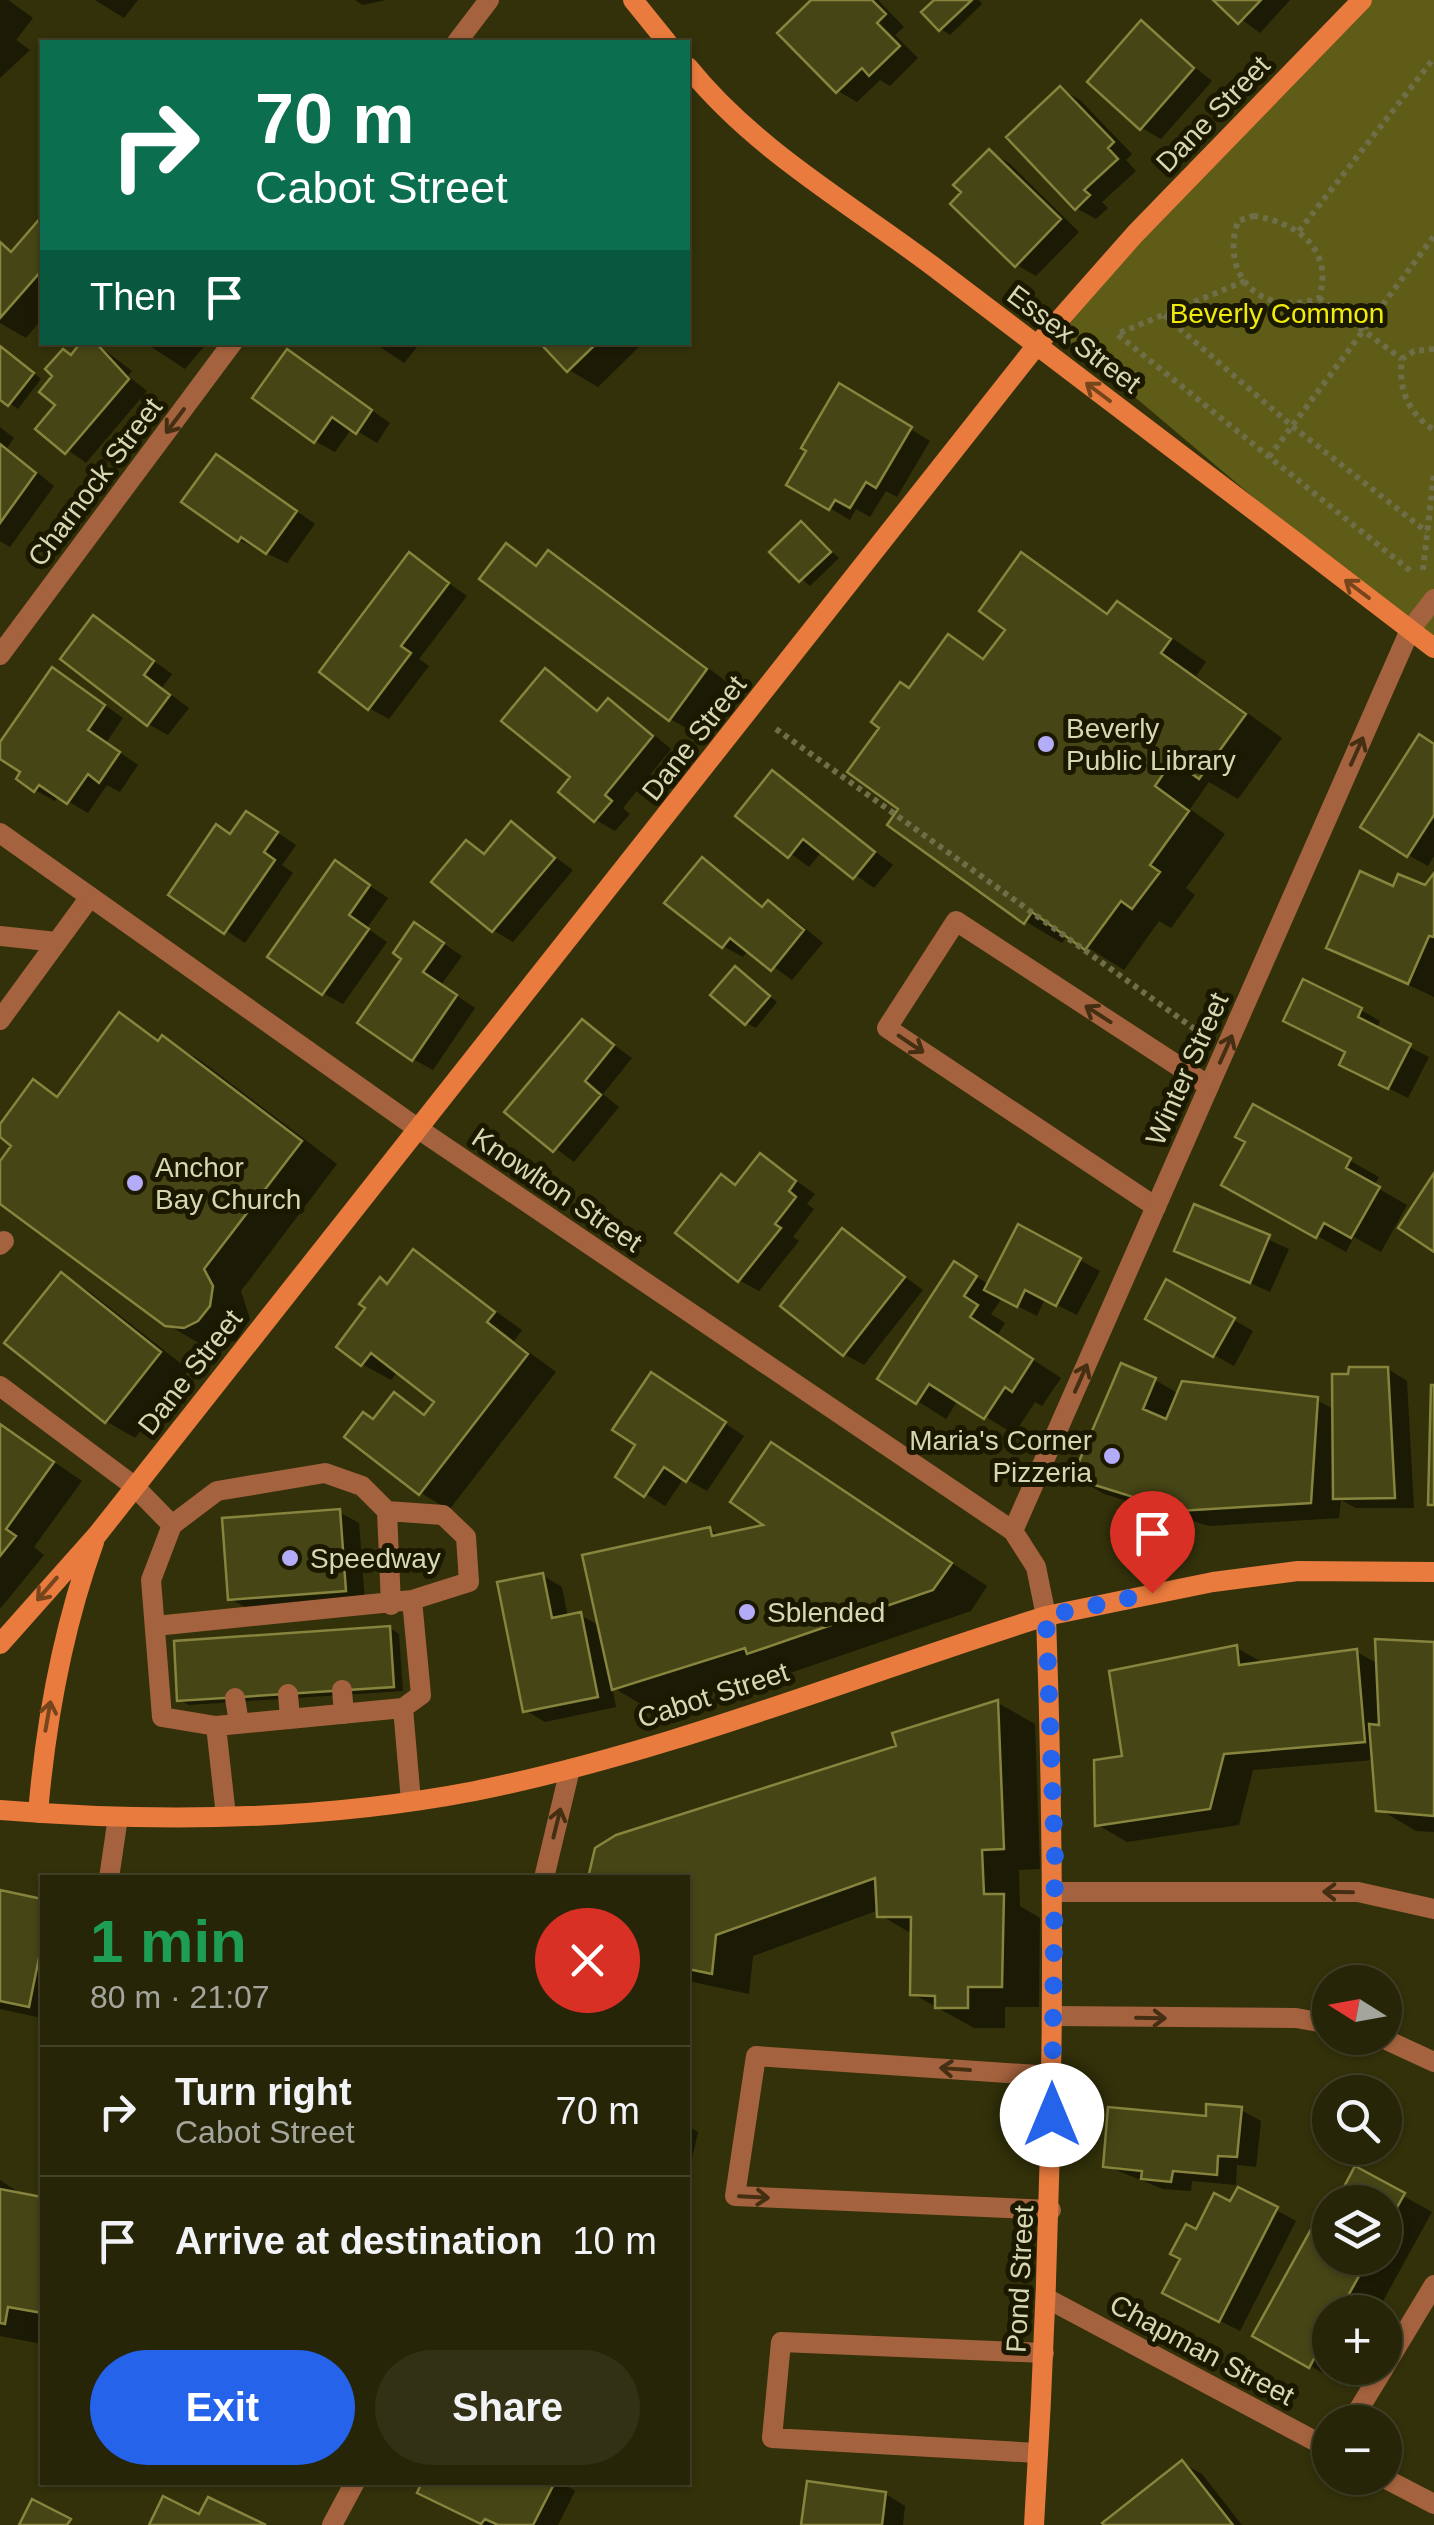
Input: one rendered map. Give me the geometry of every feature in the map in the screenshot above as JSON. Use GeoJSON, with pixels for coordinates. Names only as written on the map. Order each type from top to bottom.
{"type":"FeatureCollection","features":[{"type":"Feature","properties":{"kind":"main road"},"geometry":{"type":"LineString","coordinates":[[634,0],[666,40]]}},
{"type":"Feature","properties":{"kind":"main road","name":"Dane Street"},"geometry":{"type":"LineString","coordinates":[[0,1644],[97,1535],[1036,345],[1135,234],[1362,0]]}},
{"type":"Feature","properties":{"kind":"main road","name":"Essex Street"},"geometry":{"type":"LineString","coordinates":[[690,69],[741,124],[786,162],[882,228],[1434,648]]}},
{"type":"Feature","properties":{"kind":"main road","name":"Dane Street"},"geometry":{"type":"LineString","coordinates":[[38,1813],[56,1674],[71,1608],[97,1535]]}},
{"type":"Feature","properties":{"kind":"main road","name":"Cabot Street"},"geometry":{"type":"LineString","coordinates":[[0,1810],[226,1816],[412,1801],[570,1769],[1046,1616],[1213,1582],[1298,1571],[1434,1572]]}},
{"type":"Feature","properties":{"kind":"main road","name":"Pond Street"},"geometry":{"type":"LineString","coordinates":[[1034,2525],[1051,2210],[1054,1892],[1046,1616]]}},
{"type":"Feature","properties":{"kind":"street"},"geometry":{"type":"LineString","coordinates":[[459,40],[489,0]]}},
{"type":"Feature","properties":{"kind":"street","name":"Charnock Street"},"geometry":{"type":"LineString","coordinates":[[0,654],[231,345]]}},
{"type":"Feature","properties":{"kind":"street","name":"Winter Street"},"geometry":{"type":"LineString","coordinates":[[1013,1531],[1410,630],[1434,599]]}},
{"type":"Feature","properties":{"kind":"street","name":"Knowlton Street"},"geometry":{"type":"LineString","coordinates":[[0,833],[417,1128],[1013,1531],[1036,1567],[1046,1616]]}},
{"type":"Feature","properties":{"kind":"street"},"geometry":{"type":"LineString","coordinates":[[0,1020],[90,897]]}},
{"type":"Feature","properties":{"kind":"street"},"geometry":{"type":"LineString","coordinates":[[1156,1207],[887,1028],[956,921],[1209,1086]]}},
{"type":"Feature","properties":{"kind":"street"},"geometry":{"type":"LineString","coordinates":[[0,936],[57,942]]}},
{"type":"Feature","properties":{"kind":"street"},"geometry":{"type":"LineString","coordinates":[[0,1386],[134,1486],[172,1524]]}},
{"type":"Feature","properties":{"kind":"street"},"geometry":{"type":"LineString","coordinates":[[325,1473],[362,1486],[387,1512],[421,1695],[403,1708],[216,1726],[162,1716],[151,1580],[172,1524],[217,1491],[325,1473]]}},
{"type":"Feature","properties":{"kind":"street"},"geometry":{"type":"LineString","coordinates":[[155,1626],[229,1628],[335,1620],[469,1582],[466,1537],[443,1515],[387,1512]]}},
{"type":"Feature","properties":{"kind":"street"},"geometry":{"type":"LineString","coordinates":[[342,1690],[344,1714]]}},
{"type":"Feature","properties":{"kind":"street"},"geometry":{"type":"LineString","coordinates":[[288,1694],[290,1718]]}},
{"type":"Feature","properties":{"kind":"street"},"geometry":{"type":"LineString","coordinates":[[235,1698],[239,1723]]}},
{"type":"Feature","properties":{"kind":"street"},"geometry":{"type":"LineString","coordinates":[[403,1708],[412,1801]]}},
{"type":"Feature","properties":{"kind":"street"},"geometry":{"type":"LineString","coordinates":[[216,1726],[226,1816]]}},
{"type":"Feature","properties":{"kind":"street"},"geometry":{"type":"LineString","coordinates":[[545,1875],[570,1769]]}},
{"type":"Feature","properties":{"kind":"street"},"geometry":{"type":"LineString","coordinates":[[109,1875],[118,1816]]}},
{"type":"Feature","properties":{"kind":"street"},"geometry":{"type":"LineString","coordinates":[[1054,1892],[1358,1892],[1434,1909]]}},
{"type":"Feature","properties":{"kind":"street"},"geometry":{"type":"LineString","coordinates":[[1053,2016],[1312,2021]]}},
{"type":"Feature","properties":{"kind":"street"},"geometry":{"type":"LineString","coordinates":[[1402,2047],[1434,2062]]}},
{"type":"Feature","properties":{"kind":"street"},"geometry":{"type":"LineString","coordinates":[[1051,2210],[735,2196],[756,2056],[1052,2076]]}},
{"type":"Feature","properties":{"kind":"street"},"geometry":{"type":"LineString","coordinates":[[1402,2337],[1434,2285]]}},
{"type":"Feature","properties":{"kind":"street","name":"Chapman Street"},"geometry":{"type":"LineString","coordinates":[[1048,2299],[1312,2439]]}},
{"type":"Feature","properties":{"kind":"street"},"geometry":{"type":"LineString","coordinates":[[1038,2453],[772,2438],[781,2342],[1044,2353]]}},
{"type":"Feature","properties":{"kind":"street"},"geometry":{"type":"LineString","coordinates":[[332,2525],[353,2485]]}},
{"type":"Feature","properties":{"kind":"street"},"geometry":{"type":"LineString","coordinates":[[1402,2487],[1434,2504]]}},
{"type":"Feature","properties":{"kind":"path"},"geometry":{"type":"LineString","coordinates":[[1299,231],[1434,58]]}},
{"type":"Feature","properties":{"kind":"path"},"geometry":{"type":"LineString","coordinates":[[1253,216],[1274,218],[1299,231],[1317,252],[1326,277],[1319,298],[1295,307],[1270,302],[1245,281],[1232,262],[1238,221],[1253,216]]}},
{"type":"Feature","properties":{"kind":"path"},"geometry":{"type":"LineString","coordinates":[[1270,457],[1434,236]]}},
{"type":"Feature","properties":{"kind":"path"},"geometry":{"type":"LineString","coordinates":[[1245,281],[1117,334],[1422,580],[1434,472]]}},
{"type":"Feature","properties":{"kind":"path"},"geometry":{"type":"LineString","coordinates":[[1319,298],[1402,359]]}},
{"type":"Feature","properties":{"kind":"path"},"geometry":{"type":"LineString","coordinates":[[1164,314],[1292,426],[1427,532]]}},
{"type":"Feature","properties":{"kind":"path"},"geometry":{"type":"LineString","coordinates":[[1402,359],[1434,349]]}},
{"type":"Feature","properties":{"kind":"path"},"geometry":{"type":"LineString","coordinates":[[1402,359],[1399,378],[1410,408],[1434,430]]}},
{"type":"Feature","properties":{"kind":"path"},"geometry":{"type":"LineString","coordinates":[[750,710],[1225,1051]]}},
{"type":"Feature","properties":{"kind":"green space","name":"Beverly Common"},"geometry":{"type":"Polygon","coordinates":[[[1360,0],[1434,0],[1434,650],[1052,327],[1360,0]]]}},
{"type":"Feature","properties":{"kind":"building"},"geometry":{"type":"Polygon","coordinates":[[[811,0],[872,0],[886,14],[877,23],[900,46],[869,76],[862,68],[836,93],[777,33],[811,0]]]}},
{"type":"Feature","properties":{"kind":"building"},"geometry":{"type":"Polygon","coordinates":[[[934,0],[972,0],[939,31],[921,12],[934,0]]]}},
{"type":"Feature","properties":{"kind":"building"},"geometry":{"type":"Polygon","coordinates":[[[1213,0],[1261,0],[1238,24],[1213,0]]]}},
{"type":"Feature","properties":{"kind":"building"},"geometry":{"type":"Polygon","coordinates":[[[1141,20],[1194,68],[1140,130],[1087,82],[1141,20]]]}},
{"type":"Feature","properties":{"kind":"building"},"geometry":{"type":"Polygon","coordinates":[[[1060,86],[1114,142],[1108,148],[1118,159],[1084,190],[1090,195],[1075,210],[1006,137],[1060,86]]]}},
{"type":"Feature","properties":{"kind":"building"},"geometry":{"type":"Polygon","coordinates":[[[989,149],[1061,219],[1015,267],[950,204],[961,192],[953,185],[989,149]]]}},
{"type":"Feature","properties":{"kind":"building"},"geometry":{"type":"Polygon","coordinates":[[[40,218],[40,272],[0,318],[0,242],[11,252],[40,218]]]}},
{"type":"Feature","properties":{"kind":"building"},"geometry":{"type":"Polygon","coordinates":[[[79,345],[98,345],[129,379],[65,454],[35,429],[55,405],[39,392],[52,376],[45,369],[63,349],[71,355],[79,345]]]}},
{"type":"Feature","properties":{"kind":"building"},"geometry":{"type":"Polygon","coordinates":[[[542,345],[595,345],[567,372],[542,345]]]}},
{"type":"Feature","properties":{"kind":"building"},"geometry":{"type":"Polygon","coordinates":[[[0,346],[34,373],[8,406],[0,400],[0,346]]]}},
{"type":"Feature","properties":{"kind":"building"},"geometry":{"type":"Polygon","coordinates":[[[287,349],[372,410],[356,434],[332,417],[314,443],[252,398],[287,349]]]}},
{"type":"Feature","properties":{"kind":"building"},"geometry":{"type":"Polygon","coordinates":[[[839,383],[912,427],[876,488],[866,482],[850,508],[835,500],[829,510],[786,485],[806,451],[801,448],[839,383]]]}},
{"type":"Feature","properties":{"kind":"building"},"geometry":{"type":"Polygon","coordinates":[[[0,444],[36,473],[0,523],[0,444]]]}},
{"type":"Feature","properties":{"kind":"building"},"geometry":{"type":"Polygon","coordinates":[[[216,454],[297,511],[266,554],[241,537],[238,542],[181,502],[216,454]]]}},
{"type":"Feature","properties":{"kind":"building"},"geometry":{"type":"Polygon","coordinates":[[[801,521],[831,552],[799,582],[769,552],[801,521]]]}},
{"type":"Feature","properties":{"kind":"building"},"geometry":{"type":"Polygon","coordinates":[[[506,543],[536,566],[548,550],[707,669],[669,721],[479,579],[506,543]]]}},
{"type":"Feature","properties":{"kind":"building"},"geometry":{"type":"Polygon","coordinates":[[[409,552],[449,583],[401,646],[411,653],[368,710],[319,672],[409,552]]]}},
{"type":"Feature","properties":{"kind":"building","name":"Beverly Public Library"},"geometry":{"type":"Polygon","coordinates":[[[1021,552],[1107,614],[1117,601],[1171,639],[1161,653],[1246,714],[1199,779],[1173,760],[1155,786],[1189,811],[1150,865],[1160,872],[1132,909],[1121,901],[1085,950],[1032,912],[1024,924],[887,825],[898,809],[847,772],[879,728],[871,722],[900,682],[909,688],[948,634],[983,659],[1005,630],[979,611],[1021,552]]]}},
{"type":"Feature","properties":{"kind":"building"},"geometry":{"type":"Polygon","coordinates":[[[93,615],[154,661],[144,675],[170,695],[147,726],[60,659],[93,615]]]}},
{"type":"Feature","properties":{"kind":"building"},"geometry":{"type":"Polygon","coordinates":[[[52,667],[105,705],[88,730],[120,752],[99,783],[88,774],[67,804],[39,785],[34,792],[16,779],[20,772],[0,759],[0,742],[52,667]]]}},
{"type":"Feature","properties":{"kind":"building"},"geometry":{"type":"Polygon","coordinates":[[[545,668],[597,711],[608,698],[653,736],[605,795],[612,801],[594,822],[558,792],[570,777],[501,721],[545,668]]]}},
{"type":"Feature","properties":{"kind":"building"},"geometry":{"type":"Polygon","coordinates":[[[1419,734],[1434,744],[1434,815],[1407,857],[1360,827],[1419,734]]]}},
{"type":"Feature","properties":{"kind":"building"},"geometry":{"type":"Polygon","coordinates":[[[772,770],[875,852],[853,879],[803,839],[788,858],[735,816],[772,770]]]}},
{"type":"Feature","properties":{"kind":"building"},"geometry":{"type":"Polygon","coordinates":[[[246,811],[278,832],[264,852],[275,860],[224,934],[168,895],[216,824],[230,834],[246,811]]]}},
{"type":"Feature","properties":{"kind":"building"},"geometry":{"type":"Polygon","coordinates":[[[511,821],[555,858],[492,932],[431,882],[466,840],[484,854],[511,821]]]}},
{"type":"Feature","properties":{"kind":"building"},"geometry":{"type":"Polygon","coordinates":[[[702,857],[762,907],[768,900],[804,930],[771,971],[730,938],[722,948],[664,903],[702,857]]]}},
{"type":"Feature","properties":{"kind":"building"},"geometry":{"type":"Polygon","coordinates":[[[335,860],[370,885],[349,915],[369,929],[322,995],[267,957],[335,860]]]}},
{"type":"Feature","properties":{"kind":"building"},"geometry":{"type":"Polygon","coordinates":[[[1360,871],[1393,886],[1398,874],[1425,885],[1434,873],[1434,937],[1429,936],[1408,984],[1326,948],[1360,871]]]}},
{"type":"Feature","properties":{"kind":"building"},"geometry":{"type":"Polygon","coordinates":[[[414,922],[444,943],[423,972],[457,995],[412,1061],[357,1023],[401,959],[393,953],[414,922]]]}},
{"type":"Feature","properties":{"kind":"building"},"geometry":{"type":"Polygon","coordinates":[[[735,966],[770,996],[745,1025],[710,995],[735,966]]]}},
{"type":"Feature","properties":{"kind":"building"},"geometry":{"type":"Polygon","coordinates":[[[1303,979],[1362,1008],[1358,1017],[1411,1044],[1388,1089],[1339,1065],[1345,1052],[1283,1021],[1303,979]]]}},
{"type":"Feature","properties":{"kind":"building","name":"Anchor Bay Church"},"geometry":{"type":"Polygon","coordinates":[[[119,1012],[158,1041],[162,1035],[302,1141],[204,1269],[213,1286],[210,1306],[198,1321],[184,1328],[165,1326],[0,1204],[0,1161],[11,1146],[0,1137],[0,1124],[33,1079],[57,1097],[119,1012]]]}},
{"type":"Feature","properties":{"kind":"building"},"geometry":{"type":"Polygon","coordinates":[[[582,1019],[614,1045],[585,1081],[601,1095],[553,1152],[504,1112],[582,1019]]]}},
{"type":"Feature","properties":{"kind":"building"},"geometry":{"type":"Polygon","coordinates":[[[1253,1104],[1351,1158],[1346,1168],[1380,1187],[1351,1238],[1324,1223],[1316,1238],[1221,1185],[1245,1142],[1235,1137],[1253,1104]]]}},
{"type":"Feature","properties":{"kind":"building"},"geometry":{"type":"Polygon","coordinates":[[[760,1153],[796,1181],[789,1191],[796,1197],[775,1224],[781,1228],[738,1282],[675,1233],[721,1174],[735,1185],[760,1153]]]}},
{"type":"Feature","properties":{"kind":"building"},"geometry":{"type":"Polygon","coordinates":[[[1434,1173],[1434,1252],[1398,1228],[1434,1173]]]}},
{"type":"Feature","properties":{"kind":"building"},"geometry":{"type":"Polygon","coordinates":[[[1194,1204],[1270,1235],[1250,1283],[1174,1251],[1194,1204]]]}},
{"type":"Feature","properties":{"kind":"building"},"geometry":{"type":"Polygon","coordinates":[[[1018,1224],[1081,1258],[1056,1306],[1025,1290],[1017,1307],[984,1290],[1018,1224]]]}},
{"type":"Feature","properties":{"kind":"building"},"geometry":{"type":"Polygon","coordinates":[[[842,1228],[905,1277],[843,1356],[780,1306],[842,1228]]]}},
{"type":"Feature","properties":{"kind":"building"},"geometry":{"type":"Polygon","coordinates":[[[413,1249],[495,1312],[487,1322],[528,1354],[419,1495],[344,1437],[363,1412],[373,1419],[394,1392],[424,1415],[434,1402],[371,1353],[361,1366],[336,1347],[365,1308],[359,1304],[380,1277],[387,1284],[413,1249]]]}},
{"type":"Feature","properties":{"kind":"building"},"geometry":{"type":"Polygon","coordinates":[[[954,1261],[977,1276],[964,1296],[978,1305],[970,1317],[1033,1359],[1012,1392],[1005,1387],[984,1419],[929,1384],[916,1404],[877,1379],[954,1261]]]}},
{"type":"Feature","properties":{"kind":"building"},"geometry":{"type":"Polygon","coordinates":[[[61,1272],[161,1352],[105,1423],[4,1343],[61,1272]]]}},
{"type":"Feature","properties":{"kind":"building"},"geometry":{"type":"Polygon","coordinates":[[[1166,1279],[1235,1318],[1213,1357],[1145,1319],[1166,1279]]]}},
{"type":"Feature","properties":{"kind":"building"},"geometry":{"type":"Polygon","coordinates":[[[1121,1363],[1156,1378],[1143,1409],[1166,1419],[1182,1381],[1318,1397],[1311,1503],[1178,1511],[1072,1478],[1121,1363]]]}},
{"type":"Feature","properties":{"kind":"building"},"geometry":{"type":"Polygon","coordinates":[[[1349,1367],[1388,1367],[1395,1498],[1333,1499],[1332,1374],[1348,1374],[1349,1367]]]}},
{"type":"Feature","properties":{"kind":"building"},"geometry":{"type":"Polygon","coordinates":[[[651,1372],[726,1422],[686,1482],[664,1467],[644,1497],[615,1477],[635,1445],[612,1430],[651,1372]]]}},
{"type":"Feature","properties":{"kind":"building"},"geometry":{"type":"Polygon","coordinates":[[[1431,1385],[1434,1505],[1428,1505],[1431,1385]]]}},
{"type":"Feature","properties":{"kind":"building"},"geometry":{"type":"Polygon","coordinates":[[[0,1424],[54,1462],[6,1529],[16,1536],[0,1556],[0,1424]]]}},
{"type":"Feature","properties":{"kind":"building"},"geometry":{"type":"Polygon","coordinates":[[[771,1442],[952,1563],[933,1590],[747,1654],[745,1648],[612,1690],[582,1555],[710,1527],[712,1536],[763,1525],[730,1502],[771,1442]]]}},
{"type":"Feature","properties":{"kind":"building"},"geometry":{"type":"Polygon","coordinates":[[[340,1509],[346,1591],[228,1600],[222,1518],[340,1509]]]}},
{"type":"Feature","properties":{"kind":"building"},"geometry":{"type":"Polygon","coordinates":[[[543,1573],[552,1618],[581,1612],[598,1697],[523,1712],[497,1582],[543,1573]]]}},
{"type":"Feature","properties":{"kind":"building"},"geometry":{"type":"Polygon","coordinates":[[[390,1626],[394,1687],[177,1701],[174,1641],[390,1626]]]}},
{"type":"Feature","properties":{"kind":"building"},"geometry":{"type":"Polygon","coordinates":[[[1375,1639],[1434,1642],[1434,1816],[1376,1811],[1369,1724],[1379,1725],[1375,1639]]]}},
{"type":"Feature","properties":{"kind":"building"},"geometry":{"type":"Polygon","coordinates":[[[1237,1645],[1239,1665],[1357,1649],[1365,1742],[1224,1754],[1210,1809],[1095,1826],[1094,1760],[1122,1756],[1109,1671],[1237,1645]]]}},
{"type":"Feature","properties":{"kind":"building"},"geometry":{"type":"Polygon","coordinates":[[[998,1700],[1004,1849],[982,1850],[984,1894],[1004,1894],[1002,1987],[968,1987],[968,2008],[935,2008],[935,1996],[910,1995],[911,1917],[877,1917],[875,1878],[716,1935],[712,1974],[690,1969],[690,1875],[589,1875],[595,1848],[616,1835],[896,1746],[892,1733],[998,1700]]]}},
{"type":"Feature","properties":{"kind":"building"},"geometry":{"type":"Polygon","coordinates":[[[0,1890],[40,1899],[40,1953],[29,2007],[0,2001],[0,1890]]]}},
{"type":"Feature","properties":{"kind":"building"},"geometry":{"type":"Polygon","coordinates":[[[1206,2104],[1242,2107],[1237,2157],[1218,2156],[1217,2175],[1173,2171],[1171,2182],[1141,2179],[1142,2171],[1103,2167],[1108,2107],[1206,2116],[1206,2104]]]}},
{"type":"Feature","properties":{"kind":"building"},"geometry":{"type":"Polygon","coordinates":[[[1355,2166],[1390,2185],[1345,2185],[1355,2166]]]}},
{"type":"Feature","properties":{"kind":"building"},"geometry":{"type":"Polygon","coordinates":[[[1238,2187],[1278,2207],[1219,2322],[1162,2293],[1180,2259],[1170,2254],[1186,2224],[1196,2229],[1214,2193],[1230,2201],[1238,2187]]]}},
{"type":"Feature","properties":{"kind":"building"},"geometry":{"type":"Polygon","coordinates":[[[0,2189],[40,2197],[40,2313],[8,2307],[5,2324],[0,2323],[0,2189]]]}},
{"type":"Feature","properties":{"kind":"building"},"geometry":{"type":"Polygon","coordinates":[[[1312,2228],[1312,2275],[1360,2275],[1348,2295],[1312,2295],[1309,2368],[1252,2336],[1312,2228]]]}},
{"type":"Feature","properties":{"kind":"building"},"geometry":{"type":"Polygon","coordinates":[[[1182,2460],[1233,2525],[1102,2523],[1182,2460]]]}},
{"type":"Feature","properties":{"kind":"building"},"geometry":{"type":"Polygon","coordinates":[[[807,2481],[886,2492],[882,2525],[801,2525],[807,2481]]]}},
{"type":"Feature","properties":{"kind":"building"},"geometry":{"type":"Polygon","coordinates":[[[421,2485],[553,2485],[533,2525],[498,2525],[485,2519],[481,2524],[417,2493],[421,2485]]]}},
{"type":"Feature","properties":{"kind":"building"},"geometry":{"type":"Polygon","coordinates":[[[163,2496],[199,2514],[208,2497],[266,2525],[149,2525],[163,2496]]]}},
{"type":"Feature","properties":{"kind":"building"},"geometry":{"type":"Polygon","coordinates":[[[32,2499],[71,2519],[67,2525],[19,2525],[32,2499]]]}},
{"type":"Feature","properties":{"kind":"place","name":"Beverly Public Library"},"geometry":{"type":"Point","coordinates":[1046,744]}},
{"type":"Feature","properties":{"kind":"place","name":"Anchor Bay Church"},"geometry":{"type":"Point","coordinates":[135,1183]}},
{"type":"Feature","properties":{"kind":"place","name":"Maria's Corner Pizzeria"},"geometry":{"type":"Point","coordinates":[1112,1456]}},
{"type":"Feature","properties":{"kind":"place","name":"Speedway"},"geometry":{"type":"Point","coordinates":[290,1558]}},
{"type":"Feature","properties":{"kind":"place","name":"Sblended"},"geometry":{"type":"Point","coordinates":[747,1612]}},
{"type":"Feature","properties":{"kind":"route"},"geometry":{"type":"LineString","coordinates":[[1052,2115],[1055,1857],[1046,1616],[1152,1593]]}}]}
